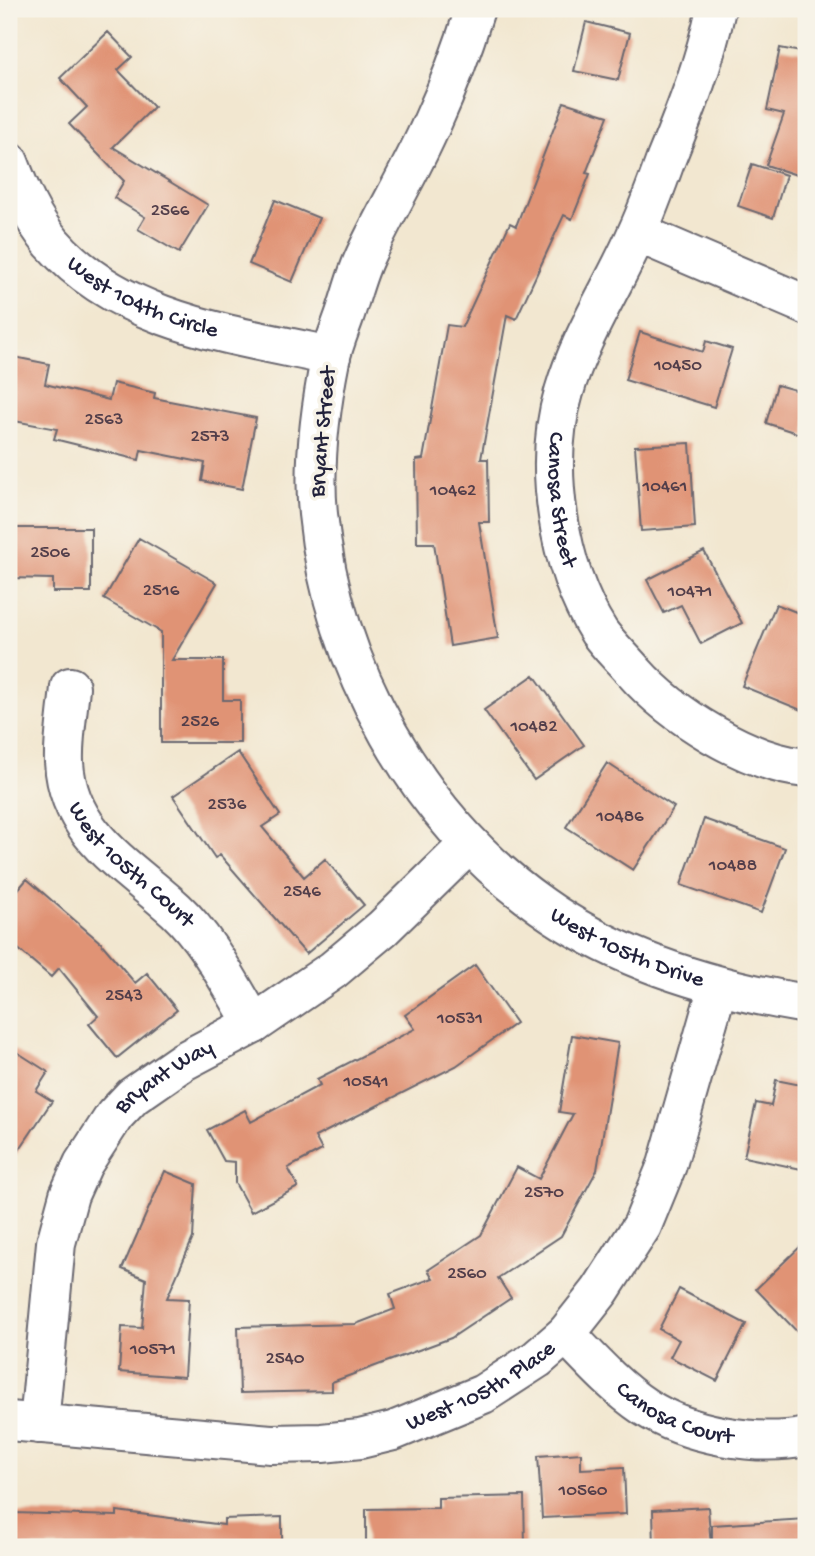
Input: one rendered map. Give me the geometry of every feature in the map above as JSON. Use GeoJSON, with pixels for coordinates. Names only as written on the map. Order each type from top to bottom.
{"type":"FeatureCollection","features":[{"type":"Feature","properties":{"kind":"street","name":"Bryant Street"},"geometry":{"type":"LineString","coordinates":[[469,844],[425,790],[370,702],[333,600],[317,512],[317,466],[321,409],[331,356],[363,260],[432,124],[475,9]]}},
{"type":"Feature","properties":{"kind":"street","name":"Canosa Street"},"geometry":{"type":"LineString","coordinates":[[716,9],[695,86],[638,233],[577,356],[564,391],[556,425],[553,462],[562,536],[570,568],[600,633],[641,681],[687,720],[742,749],[776,762],[806,768]]}},
{"type":"Feature","properties":{"kind":"street","name":"West 104th Circle"},"geometry":{"type":"LineString","coordinates":[[9,162],[22,196],[52,243],[77,266],[125,300],[152,312],[211,330],[331,356]]}},
{"type":"Feature","properties":{"kind":"street"},"geometry":{"type":"LineString","coordinates":[[638,233],[806,305]]}},
{"type":"Feature","properties":{"kind":"street","name":"West 105th Court"},"geometry":{"type":"LineString","coordinates":[[70,687],[64,762],[68,785],[82,821],[95,839],[134,877],[177,911],[208,948],[254,1024]]}},
{"type":"Feature","properties":{"kind":"street","name":"West 105th Drive"},"geometry":{"type":"LineString","coordinates":[[469,844],[543,907],[580,929],[650,963],[718,986],[806,1004]]}},
{"type":"Feature","properties":{"kind":"street","name":"Bryant Way"},"geometry":{"type":"LineString","coordinates":[[24,1422],[56,1243],[69,1195],[83,1164],[115,1115],[133,1096],[182,1062],[254,1024],[343,962],[383,928],[469,844]]}},
{"type":"Feature","properties":{"kind":"street","name":"West 105th Place"},"geometry":{"type":"LineString","coordinates":[[24,1422],[271,1444],[322,1443],[360,1439],[393,1431],[483,1394],[537,1359],[566,1334],[600,1291],[642,1226],[667,1165],[718,986]]}},
{"type":"Feature","properties":{"kind":"street","name":"Canosa Court"},"geometry":{"type":"LineString","coordinates":[[566,1334],[617,1385],[648,1408],[691,1427],[731,1438],[769,1441],[806,1437]]}},
{"type":"Feature","properties":{"kind":"building"},"geometry":{"type":"Polygon","coordinates":[[[586,22],[630,33],[618,80],[574,71],[586,22]]]}},
{"type":"Feature","properties":{"kind":"building"},"geometry":{"type":"Polygon","coordinates":[[[108,32],[132,57],[118,70],[154,107],[113,147],[208,205],[179,253],[138,229],[145,217],[114,198],[124,181],[69,124],[87,107],[60,78],[108,32]]]}},
{"type":"Feature","properties":{"kind":"building"},"geometry":{"type":"Polygon","coordinates":[[[780,48],[806,53],[806,178],[766,165],[784,114],[767,110],[780,48]]]}},
{"type":"Feature","properties":{"kind":"building"},"geometry":{"type":"Polygon","coordinates":[[[564,102],[608,116],[586,173],[590,174],[572,219],[564,215],[516,319],[507,315],[481,459],[488,459],[489,522],[479,522],[498,638],[450,646],[434,543],[417,543],[416,460],[423,459],[447,325],[462,327],[510,223],[516,226],[564,102]]]}},
{"type":"Feature","properties":{"kind":"building"},"geometry":{"type":"Polygon","coordinates":[[[752,164],[786,175],[773,218],[738,206],[752,164]]]}},
{"type":"Feature","properties":{"kind":"building"},"geometry":{"type":"Polygon","coordinates":[[[275,200],[319,218],[292,282],[249,264],[275,200]]]}},
{"type":"Feature","properties":{"kind":"building"},"geometry":{"type":"Polygon","coordinates":[[[640,332],[703,352],[706,341],[732,349],[714,407],[625,380],[640,332]]]}},
{"type":"Feature","properties":{"kind":"building"},"geometry":{"type":"Polygon","coordinates":[[[9,356],[49,364],[45,384],[109,400],[113,383],[155,393],[154,398],[256,418],[242,489],[202,481],[205,463],[141,450],[139,460],[54,439],[57,429],[9,420],[9,356]]]}},
{"type":"Feature","properties":{"kind":"building"},"geometry":{"type":"Polygon","coordinates":[[[777,385],[806,393],[806,436],[766,423],[777,385]]]}},
{"type":"Feature","properties":{"kind":"building"},"geometry":{"type":"Polygon","coordinates":[[[690,443],[695,527],[641,531],[635,446],[690,443]]]}},
{"type":"Feature","properties":{"kind":"building"},"geometry":{"type":"Polygon","coordinates":[[[10,528],[91,528],[91,592],[53,592],[53,579],[10,578],[10,528]]]}},
{"type":"Feature","properties":{"kind":"building"},"geometry":{"type":"Polygon","coordinates":[[[139,538],[217,583],[172,660],[223,660],[223,700],[240,700],[240,743],[161,743],[161,632],[104,599],[139,538]]]}},
{"type":"Feature","properties":{"kind":"building"},"geometry":{"type":"Polygon","coordinates":[[[704,551],[742,623],[701,644],[681,605],[664,613],[647,580],[704,551]]]}},
{"type":"Feature","properties":{"kind":"building"},"geometry":{"type":"Polygon","coordinates":[[[776,604],[806,616],[806,712],[742,686],[776,604]]]}},
{"type":"Feature","properties":{"kind":"building"},"geometry":{"type":"Polygon","coordinates":[[[534,675],[584,745],[534,780],[484,710],[534,675]]]}},
{"type":"Feature","properties":{"kind":"building"},"geometry":{"type":"Polygon","coordinates":[[[238,752],[280,815],[262,827],[304,877],[325,859],[364,905],[306,954],[220,855],[215,858],[173,796],[238,752]]]}},
{"type":"Feature","properties":{"kind":"building"},"geometry":{"type":"Polygon","coordinates":[[[607,763],[674,807],[633,870],[566,827],[607,763]]]}},
{"type":"Feature","properties":{"kind":"building"},"geometry":{"type":"Polygon","coordinates":[[[704,819],[785,848],[761,913],[681,885],[704,819]]]}},
{"type":"Feature","properties":{"kind":"building"},"geometry":{"type":"Polygon","coordinates":[[[27,879],[101,943],[135,983],[147,973],[177,1010],[117,1058],[89,1024],[98,1016],[59,968],[51,977],[9,941],[9,900],[27,879]]]}},
{"type":"Feature","properties":{"kind":"building"},"geometry":{"type":"Polygon","coordinates":[[[475,965],[516,1023],[456,1066],[315,1137],[322,1150],[288,1168],[298,1187],[251,1212],[235,1183],[235,1162],[224,1161],[207,1130],[245,1110],[251,1122],[320,1085],[317,1079],[415,1029],[405,1015],[475,965]]]}},
{"type":"Feature","properties":{"kind":"building"},"geometry":{"type":"Polygon","coordinates":[[[572,1035],[618,1043],[597,1170],[561,1236],[498,1278],[511,1298],[451,1338],[332,1382],[332,1391],[240,1393],[238,1327],[356,1324],[395,1309],[390,1294],[433,1278],[428,1270],[481,1235],[517,1167],[539,1179],[573,1114],[559,1112],[572,1035]]]}},
{"type":"Feature","properties":{"kind":"building"},"geometry":{"type":"Polygon","coordinates":[[[9,1047],[48,1072],[36,1091],[52,1101],[9,1165],[9,1047]]]}},
{"type":"Feature","properties":{"kind":"building"},"geometry":{"type":"Polygon","coordinates":[[[776,1080],[806,1086],[806,1170],[744,1157],[756,1103],[771,1106],[776,1080]]]}},
{"type":"Feature","properties":{"kind":"building"},"geometry":{"type":"Polygon","coordinates":[[[165,1171],[196,1184],[193,1238],[167,1298],[189,1299],[184,1377],[119,1372],[122,1327],[142,1328],[146,1279],[122,1269],[165,1171]]]}},
{"type":"Feature","properties":{"kind":"building"},"geometry":{"type":"Polygon","coordinates":[[[806,1241],[806,1341],[756,1289],[806,1241]]]}},
{"type":"Feature","properties":{"kind":"building"},"geometry":{"type":"Polygon","coordinates":[[[679,1289],[746,1324],[717,1381],[670,1357],[679,1340],[659,1329],[679,1289]]]}},
{"type":"Feature","properties":{"kind":"building"},"geometry":{"type":"Polygon","coordinates":[[[581,1453],[581,1469],[624,1467],[626,1514],[542,1518],[538,1456],[581,1453]]]}},
{"type":"Feature","properties":{"kind":"building"},"geometry":{"type":"Polygon","coordinates":[[[524,1496],[525,1547],[366,1547],[366,1509],[438,1508],[438,1498],[524,1496]]]}},
{"type":"Feature","properties":{"kind":"building"},"geometry":{"type":"Polygon","coordinates":[[[708,1507],[711,1547],[654,1547],[653,1510],[708,1507]]]}},
{"type":"Feature","properties":{"kind":"building"},"geometry":{"type":"Polygon","coordinates":[[[117,1511],[224,1525],[224,1519],[282,1517],[282,1547],[12,1547],[14,1513],[117,1516],[117,1511]]]}},
{"type":"Feature","properties":{"kind":"building"},"geometry":{"type":"Polygon","coordinates":[[[806,1519],[806,1547],[712,1547],[712,1525],[806,1519]]]}}]}
